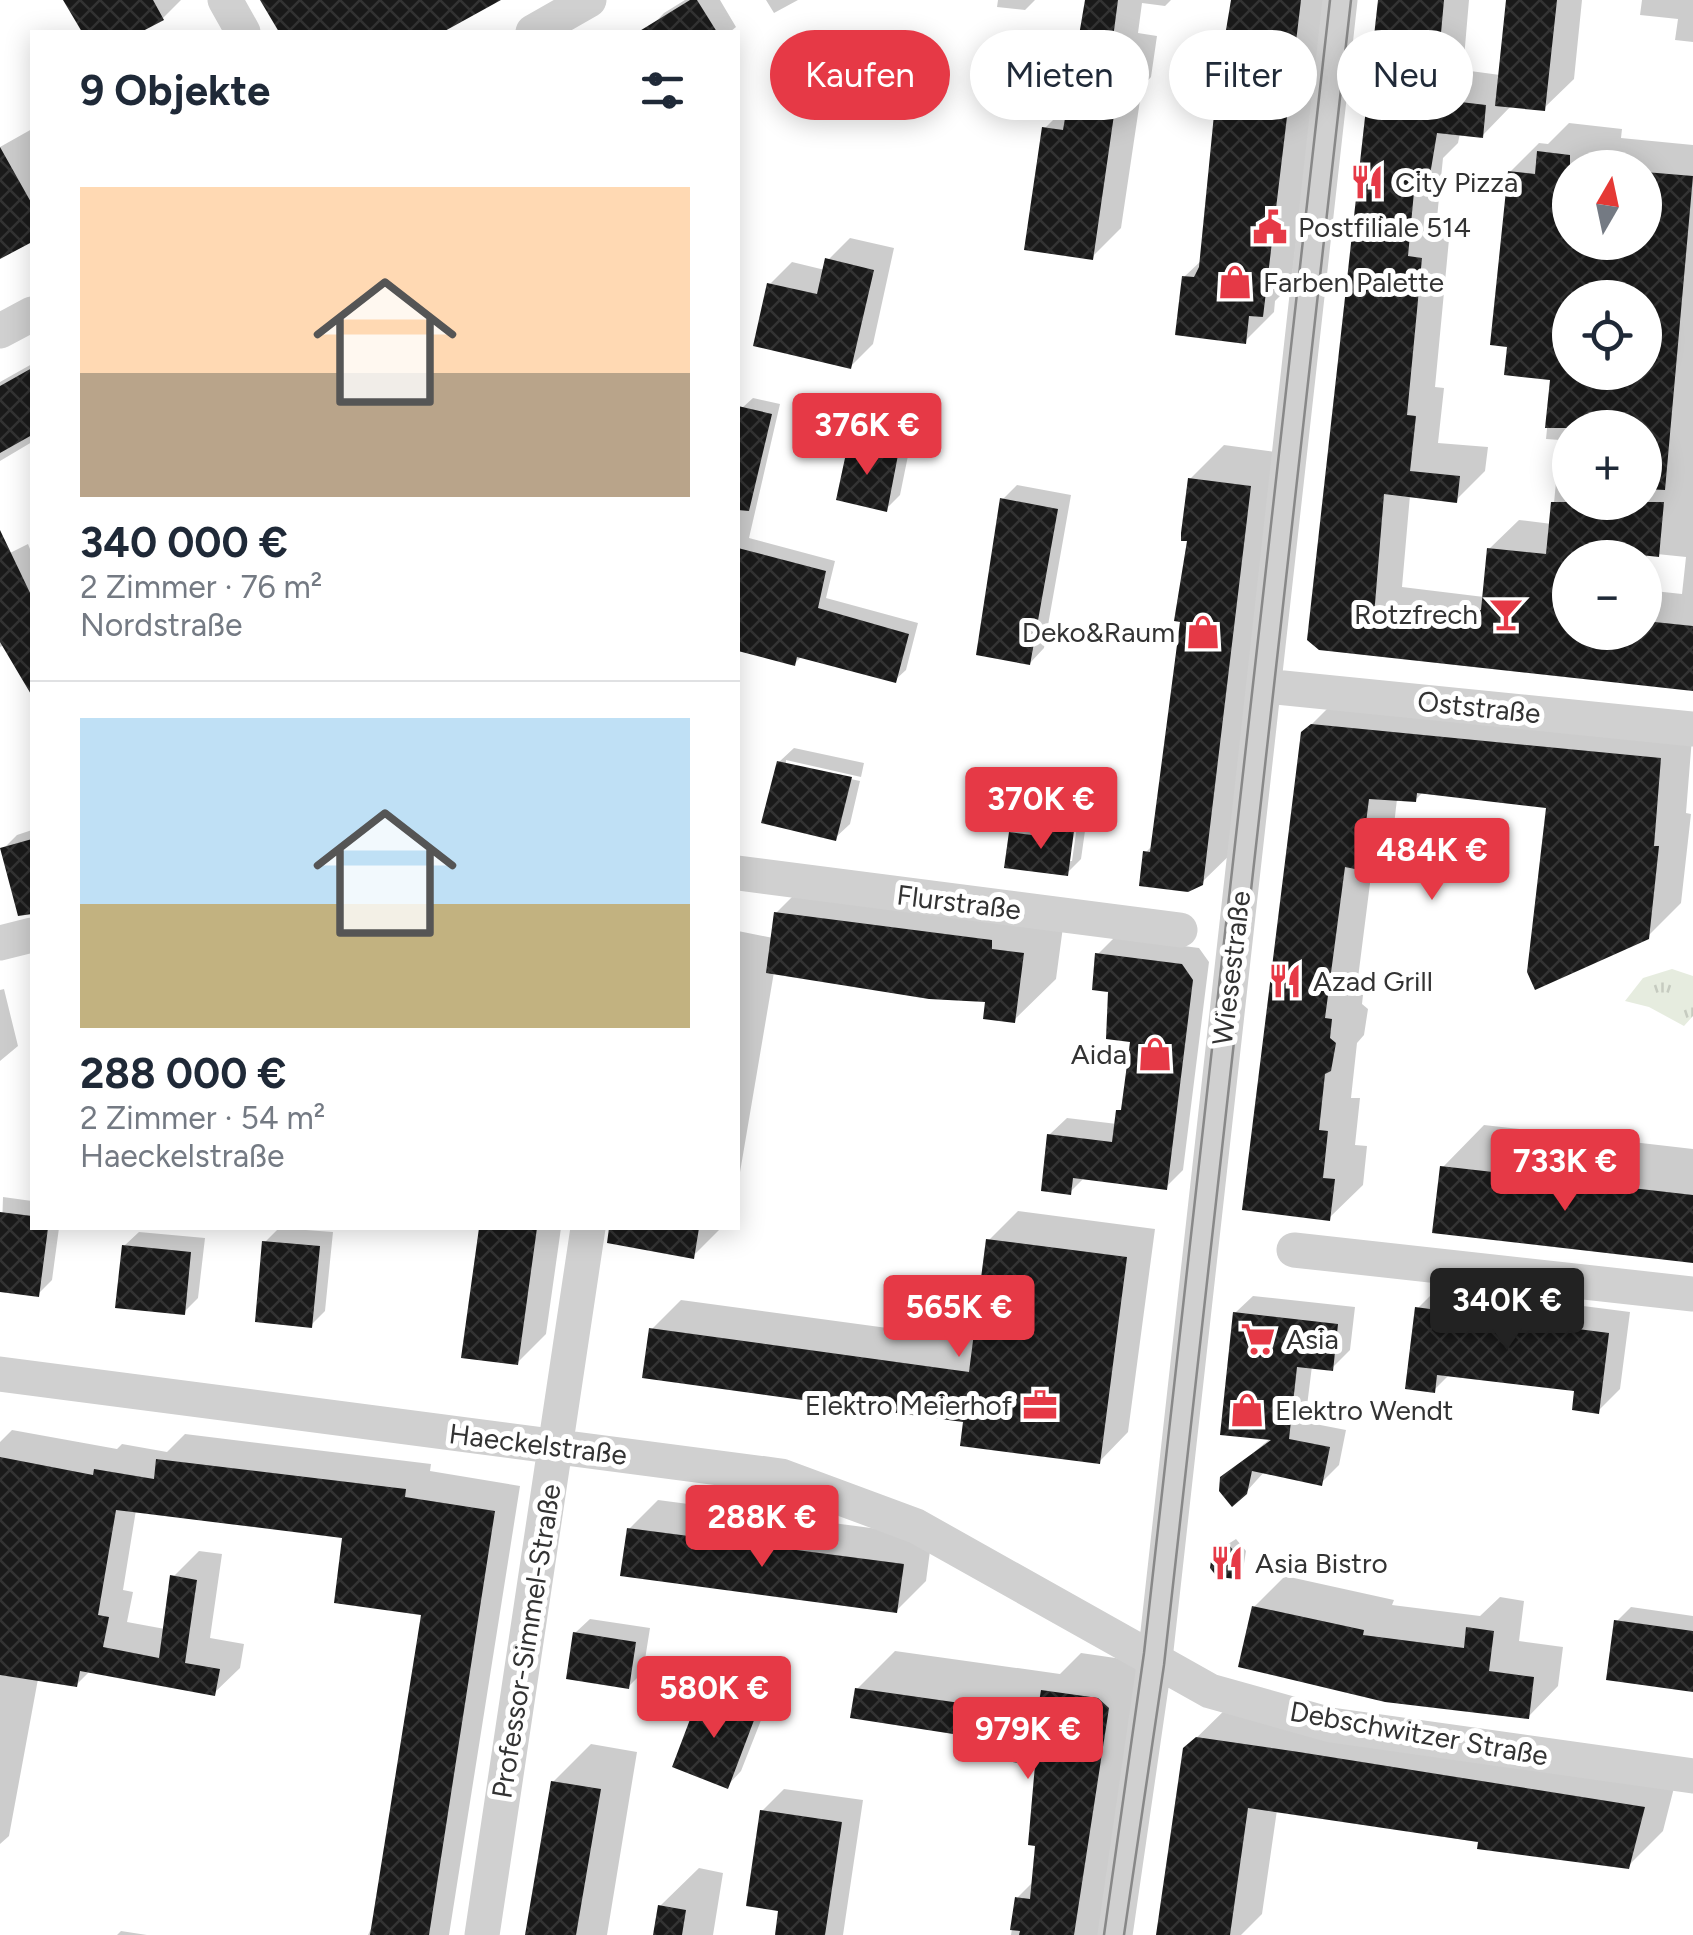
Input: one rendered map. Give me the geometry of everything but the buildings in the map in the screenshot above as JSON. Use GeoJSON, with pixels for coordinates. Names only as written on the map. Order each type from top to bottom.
{"type":"FeatureCollection","features":[{"type":"Feature","properties":{"kind":"street"},"geometry":{"type":"LineString","coordinates":[[225,0],[242,30]]}},
{"type":"Feature","properties":{"kind":"street"},"geometry":{"type":"LineString","coordinates":[[536,30],[589,0]]}},
{"type":"Feature","properties":{"kind":"street","name":"Wiesestraße"},"geometry":{"type":"LineString","coordinates":[[1115,1935],[1155,1659],[1198,1237],[1265,686],[1340,0]]}},
{"type":"Feature","properties":{"kind":"street"},"geometry":{"type":"LineString","coordinates":[[0,332],[30,315]]}},
{"type":"Feature","properties":{"kind":"street","name":"Oststraße"},"geometry":{"type":"LineString","coordinates":[[1265,686],[1693,728]]}},
{"type":"Feature","properties":{"kind":"street","name":"Flurstraße"},"geometry":{"type":"LineString","coordinates":[[740,873],[1180,930]]}},
{"type":"Feature","properties":{"kind":"street"},"geometry":{"type":"LineString","coordinates":[[0,943],[30,935]]}},
{"type":"Feature","properties":{"kind":"street","name":"Professor-Simmel-Straße"},"geometry":{"type":"LineString","coordinates":[[482,1935],[588,1230]]}},
{"type":"Feature","properties":{"kind":"street"},"geometry":{"type":"LineString","coordinates":[[1294,1250],[1693,1294]]}},
{"type":"Feature","properties":{"kind":"street","name":"Haeckelstraße"},"geometry":{"type":"LineString","coordinates":[[0,1374],[781,1476],[916,1526],[1155,1659]]}},
{"type":"Feature","properties":{"kind":"street","name":"Debschwitzer Straße"},"geometry":{"type":"LineString","coordinates":[[1155,1659],[1210,1691],[1331,1724],[1693,1776]]}},
{"type":"Feature","properties":{"kind":"green space"},"geometry":{"type":"Polygon","coordinates":[[[1672,969],[1693,976],[1693,1016],[1684,1026],[1649,1007],[1625,1001],[1643,978],[1672,969]]]}},
{"type":"Feature","properties":{"kind":"tram line"},"geometry":{"type":"LineString","coordinates":[[1104,1935],[1144,1653],[1330,0]]}},
{"type":"Feature","properties":{"kind":"tram line"},"geometry":{"type":"LineString","coordinates":[[1124,1935],[1164,1665],[1351,0]]}},
{"type":"Feature","properties":{"kind":"place","name":"City Pizza"},"geometry":{"type":"Point","coordinates":[1367,182]}},
{"type":"Feature","properties":{"kind":"place","name":"Postfiliale 514"},"geometry":{"type":"Point","coordinates":[1270,227]}},
{"type":"Feature","properties":{"kind":"place","name":"Farben Palette"},"geometry":{"type":"Point","coordinates":[1235,282]}},
{"type":"Feature","properties":{"kind":"place","name":"Rotzfrech"},"geometry":{"type":"Point","coordinates":[1506,614]}},
{"type":"Feature","properties":{"kind":"place","name":"Deko&Raum"},"geometry":{"type":"Point","coordinates":[1203,632]}},
{"type":"Feature","properties":{"kind":"place","name":"Azad Grill"},"geometry":{"type":"Point","coordinates":[1285,981]}},
{"type":"Feature","properties":{"kind":"place","name":"Aida"},"geometry":{"type":"Point","coordinates":[1155,1054]}},
{"type":"Feature","properties":{"kind":"place","name":"Asia"},"geometry":{"type":"Point","coordinates":[1258,1339]}},
{"type":"Feature","properties":{"kind":"place","name":"Elektro Meierhof"},"geometry":{"type":"Point","coordinates":[1040,1405]}},
{"type":"Feature","properties":{"kind":"place","name":"Elektro Wendt"},"geometry":{"type":"Point","coordinates":[1247,1410]}},
{"type":"Feature","properties":{"kind":"place","name":"Asia Bistro"},"geometry":{"type":"Point","coordinates":[1227,1563]}}]}
